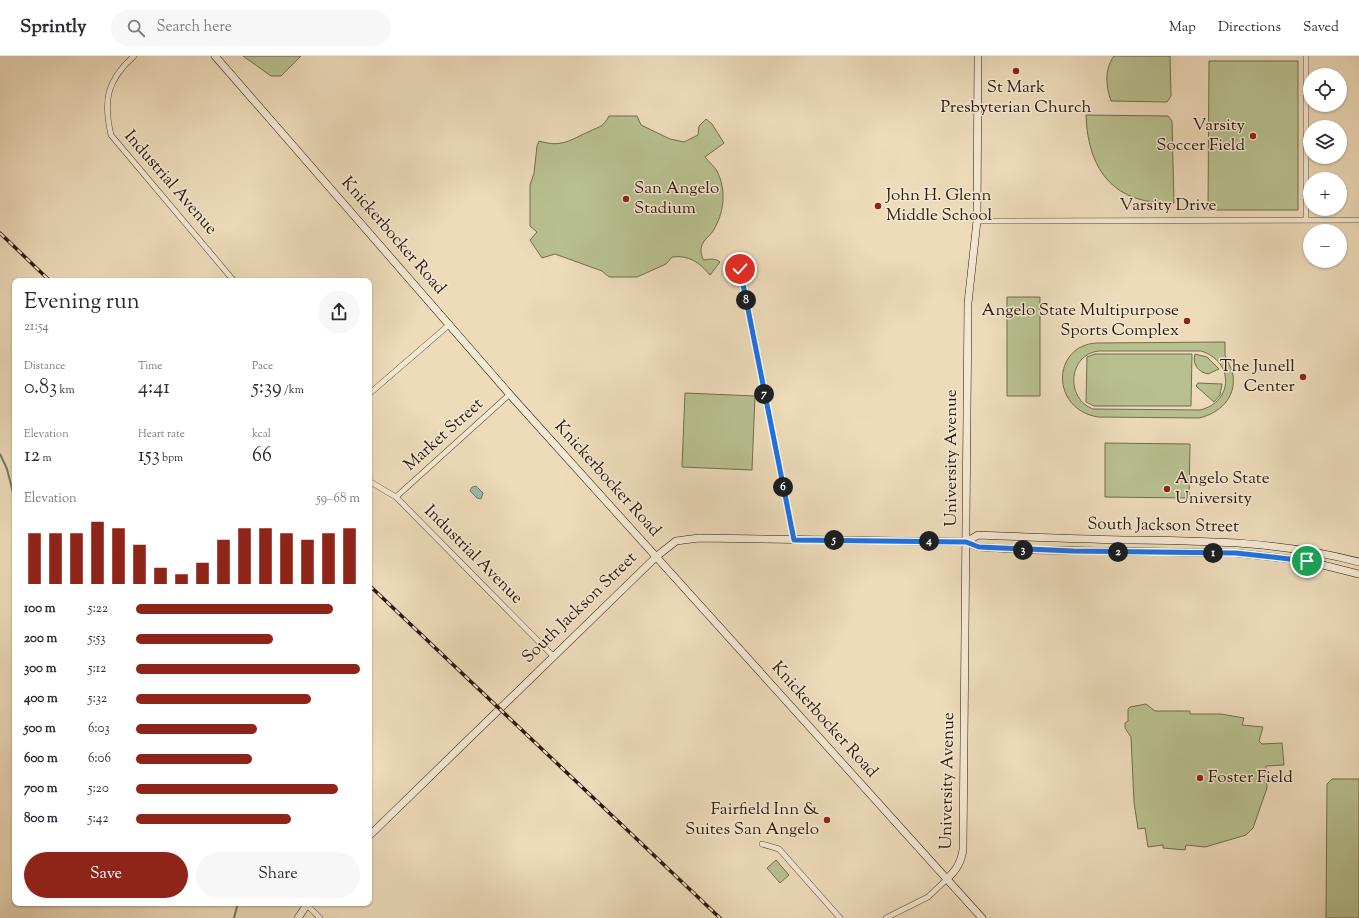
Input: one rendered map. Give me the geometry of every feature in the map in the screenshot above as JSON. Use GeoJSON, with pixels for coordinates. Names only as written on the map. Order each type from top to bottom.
{"type":"FeatureCollection","features":[{"type":"Feature","properties":{"kind":"street","name":"Industrial Avenue"},"geometry":{"type":"LineString","coordinates":[[134,56],[114,78],[108,91],[107,117],[111,135],[231,278]]}},
{"type":"Feature","properties":{"kind":"street","name":"Knickerbocker Road"},"geometry":{"type":"LineString","coordinates":[[215,56],[510,394],[982,918]]}},
{"type":"Feature","properties":{"kind":"street","name":"University Avenue"},"geometry":{"type":"LineString","coordinates":[[947,879],[962,859],[963,850],[968,303],[978,220],[978,56]]}},
{"type":"Feature","properties":{"kind":"street"},"geometry":{"type":"LineString","coordinates":[[1306,56],[1306,220]]}},
{"type":"Feature","properties":{"kind":"street","name":"Varsity Drive"},"geometry":{"type":"LineString","coordinates":[[978,220],[1359,220]]}},
{"type":"Feature","properties":{"kind":"street"},"geometry":{"type":"LineString","coordinates":[[740,269],[794,540]]}},
{"type":"Feature","properties":{"kind":"street"},"geometry":{"type":"LineString","coordinates":[[372,391],[450,324]]}},
{"type":"Feature","properties":{"kind":"street","name":"Market Street"},"geometry":{"type":"LineString","coordinates":[[396,497],[510,394]]}},
{"type":"Feature","properties":{"kind":"street","name":"Industrial Avenue"},"geometry":{"type":"LineString","coordinates":[[372,483],[396,497],[553,656]]}},
{"type":"Feature","properties":{"kind":"street","name":"South Jackson Street"},"geometry":{"type":"LineString","coordinates":[[966,542],[978,535],[1080,539],[1222,541],[1283,546],[1359,562]]}},
{"type":"Feature","properties":{"kind":"street","name":"South Jackson Street"},"geometry":{"type":"LineString","coordinates":[[372,833],[657,556],[676,541],[699,538],[966,542],[979,547],[1033,550],[1236,553],[1307,561],[1359,574]]}},
{"type":"Feature","properties":{"kind":"street"},"geometry":{"type":"LineString","coordinates":[[762,844],[779,849],[840,918]]}},
{"type":"Feature","properties":{"kind":"street"},"geometry":{"type":"LineString","coordinates":[[886,918],[928,897],[947,879]]}},
{"type":"Feature","properties":{"kind":"street"},"geometry":{"type":"LineString","coordinates":[[298,918],[306,906]]}},
{"type":"Feature","properties":{"kind":"street"},"geometry":{"type":"LineString","coordinates":[[309,906],[320,918]]}},
{"type":"Feature","properties":{"kind":"shaded area"},"geometry":{"type":"Polygon","coordinates":[[[243,56],[301,56],[281,76],[271,76],[243,56]]]}},
{"type":"Feature","properties":{"kind":"shaded area"},"geometry":{"type":"Polygon","coordinates":[[[1114,56],[1170,56],[1171,96],[1167,102],[1111,101],[1108,90],[1107,72],[1114,56]]]}},
{"type":"Feature","properties":{"kind":"shaded area","name":"Varsity Soccer Field"},"geometry":{"type":"Polygon","coordinates":[[[1209,61],[1298,61],[1298,210],[1208,210],[1209,61]]]}},
{"type":"Feature","properties":{"kind":"shaded area"},"geometry":{"type":"Polygon","coordinates":[[[1086,115],[1168,116],[1172,121],[1174,203],[1153,202],[1136,198],[1121,191],[1109,181],[1099,168],[1092,153],[1086,115]]]}},
{"type":"Feature","properties":{"kind":"shaded area","name":"San Angelo Stadium"},"geometry":{"type":"Polygon","coordinates":[[[609,116],[637,116],[641,125],[670,139],[684,142],[698,135],[699,126],[706,119],[712,124],[724,143],[705,157],[717,171],[723,194],[720,217],[713,231],[703,243],[701,249],[704,260],[714,259],[720,262],[710,275],[702,266],[689,258],[672,257],[666,264],[637,277],[609,277],[602,271],[555,254],[542,258],[530,240],[537,232],[530,226],[530,185],[534,173],[537,146],[539,141],[554,144],[566,142],[601,126],[609,116]]]}},
{"type":"Feature","properties":{"kind":"shaded area"},"geometry":{"type":"Polygon","coordinates":[[[1007,297],[1040,297],[1040,396],[1007,396],[1007,297]]]}},
{"type":"Feature","properties":{"kind":"shaded area"},"geometry":{"type":"Polygon","coordinates":[[[1225,342],[1225,355],[1233,375],[1232,391],[1225,403],[1220,408],[1207,416],[1199,418],[1098,417],[1082,412],[1071,402],[1065,391],[1062,378],[1065,366],[1071,355],[1081,347],[1096,343],[1225,342]],[[1099,351],[1089,354],[1081,360],[1076,368],[1074,387],[1084,404],[1093,409],[1200,410],[1211,406],[1219,399],[1224,390],[1226,381],[1220,363],[1212,356],[1201,351],[1099,351]]]}},
{"type":"Feature","properties":{"kind":"shaded area"},"geometry":{"type":"Polygon","coordinates":[[[1095,354],[1192,354],[1191,406],[1094,406],[1086,402],[1087,357],[1095,354]]]}},
{"type":"Feature","properties":{"kind":"shaded area"},"geometry":{"type":"Polygon","coordinates":[[[1195,354],[1207,357],[1219,369],[1208,374],[1204,373],[1195,364],[1195,354]]]}},
{"type":"Feature","properties":{"kind":"shaded area"},"geometry":{"type":"Polygon","coordinates":[[[1198,383],[1222,384],[1220,395],[1214,402],[1196,386],[1198,383]]]}},
{"type":"Feature","properties":{"kind":"shaded area"},"geometry":{"type":"Polygon","coordinates":[[[685,393],[755,396],[752,470],[682,467],[685,393]]]}},
{"type":"Feature","properties":{"kind":"shaded area"},"geometry":{"type":"Polygon","coordinates":[[[1105,443],[1190,444],[1189,498],[1105,497],[1105,443]]]}},
{"type":"Feature","properties":{"kind":"shaded area"},"geometry":{"type":"Polygon","coordinates":[[[476,486],[483,493],[481,499],[477,498],[470,491],[472,487],[476,486]]]}},
{"type":"Feature","properties":{"kind":"shaded area","name":"Foster Field"},"geometry":{"type":"Polygon","coordinates":[[[1146,704],[1155,711],[1190,711],[1190,714],[1221,714],[1244,718],[1242,725],[1263,727],[1259,741],[1262,744],[1282,743],[1284,765],[1266,766],[1267,788],[1253,828],[1246,835],[1205,847],[1186,845],[1185,850],[1163,848],[1163,845],[1148,847],[1145,828],[1138,829],[1134,802],[1131,737],[1125,728],[1125,723],[1128,721],[1128,709],[1130,707],[1146,704]]]}},
{"type":"Feature","properties":{"kind":"shaded area"},"geometry":{"type":"Polygon","coordinates":[[[1332,779],[1359,779],[1359,918],[1326,918],[1327,784],[1332,779]]]}},
{"type":"Feature","properties":{"kind":"shaded area"},"geometry":{"type":"Polygon","coordinates":[[[776,860],[789,875],[780,883],[767,868],[776,860]]]}},
{"type":"Feature","properties":{"kind":"waterway"},"geometry":{"type":"LineString","coordinates":[[0,454],[7,469],[12,488]]}},
{"type":"Feature","properties":{"kind":"waterway"},"geometry":{"type":"LineString","coordinates":[[234,918],[237,906]]}},
{"type":"Feature","properties":{"kind":"railway"},"geometry":{"type":"LineString","coordinates":[[0,233],[47,278]]}},
{"type":"Feature","properties":{"kind":"railway"},"geometry":{"type":"LineString","coordinates":[[372,588],[720,918]]}},
{"type":"Feature","properties":{"kind":"place","name":"St Mark Presbyterian Church"},"geometry":{"type":"Point","coordinates":[1016,71]}},
{"type":"Feature","properties":{"kind":"place","name":"Varsity Soccer Field"},"geometry":{"type":"Point","coordinates":[1253,136]}},
{"type":"Feature","properties":{"kind":"place","name":"San Angelo Stadium"},"geometry":{"type":"Point","coordinates":[626,199]}},
{"type":"Feature","properties":{"kind":"place","name":"John H. Glenn Middle School"},"geometry":{"type":"Point","coordinates":[878,206]}},
{"type":"Feature","properties":{"kind":"place","name":"Angelo State Multipurpose Sports Complex"},"geometry":{"type":"Point","coordinates":[1187,321]}},
{"type":"Feature","properties":{"kind":"place","name":"The Junell Center"},"geometry":{"type":"Point","coordinates":[1303,377]}},
{"type":"Feature","properties":{"kind":"place","name":"Angelo State University"},"geometry":{"type":"Point","coordinates":[1167,489]}},
{"type":"Feature","properties":{"kind":"place","name":"Foster Field"},"geometry":{"type":"Point","coordinates":[1200,778]}},
{"type":"Feature","properties":{"kind":"place","name":"Fairfield Inn & Suites San Angelo"},"geometry":{"type":"Point","coordinates":[827,820]}},
{"type":"Feature","properties":{"kind":"route"},"geometry":{"type":"LineString","coordinates":[[740,269],[794,540],[966,542],[979,547],[1033,550],[1236,553],[1307,561]]}}]}
